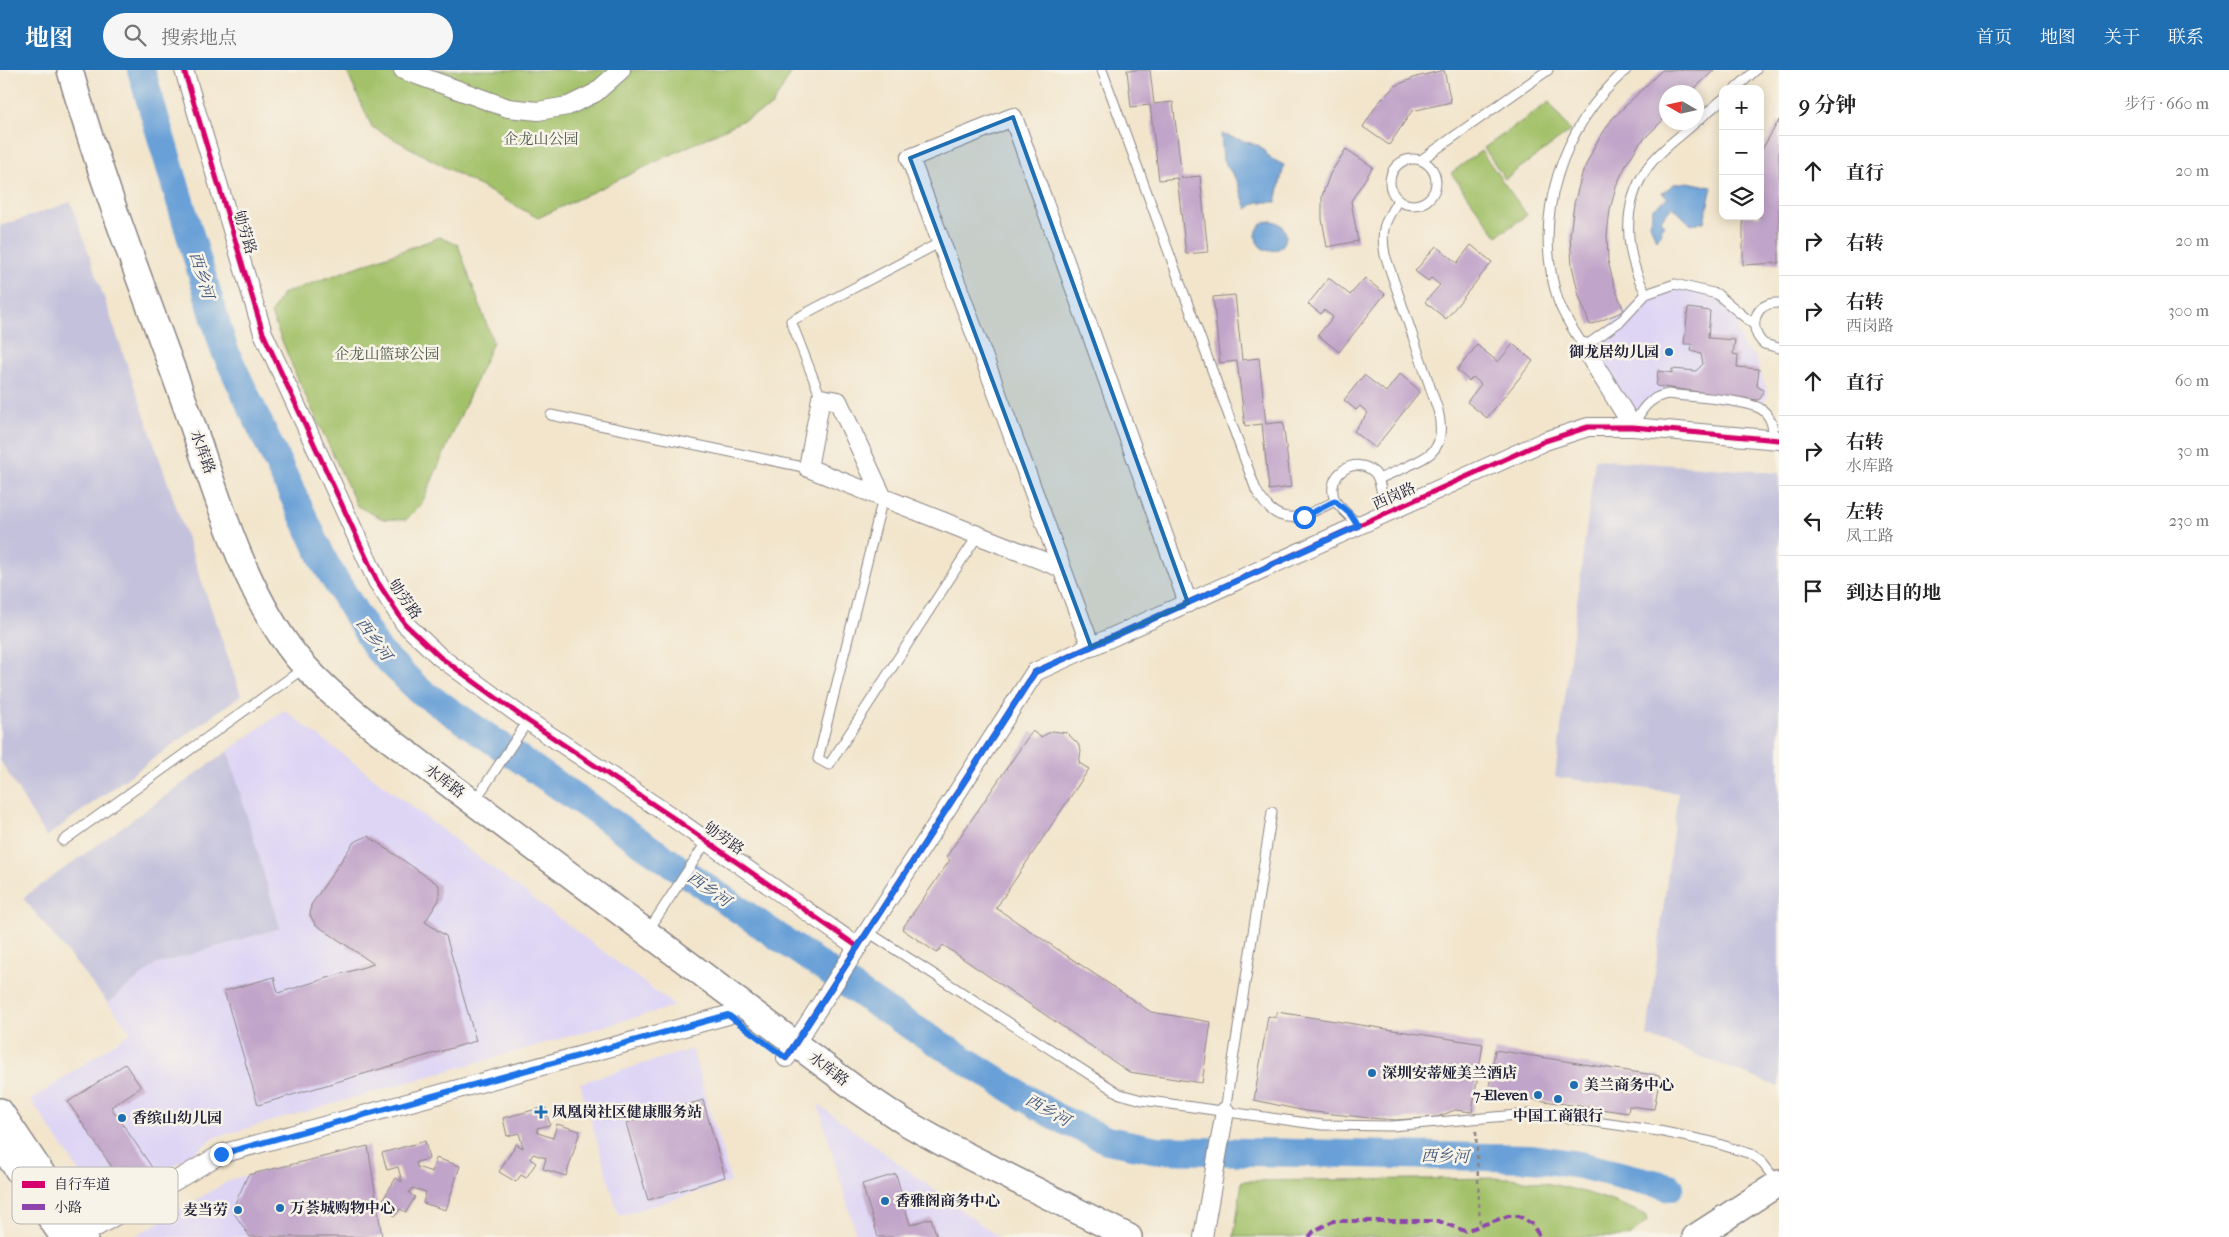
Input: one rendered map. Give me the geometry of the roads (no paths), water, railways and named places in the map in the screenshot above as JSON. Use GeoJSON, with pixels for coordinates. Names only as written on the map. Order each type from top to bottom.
{"type":"FeatureCollection","features":[{"type":"Feature","properties":{"kind":"main road","name":"水库路"},"geometry":{"type":"LineString","coordinates":[[52,70],[91,192],[241,593],[258,626],[276,654],[647,933],[791,1051],[847,1104],[894,1135],[1089,1237]]}},
{"type":"Feature","properties":{"kind":"main road","name":"水库路"},"geometry":{"type":"LineString","coordinates":[[70,70],[104,177],[239,552],[273,620],[290,647],[300,671],[305,690],[360,739],[728,1015],[791,1051],[903,1121],[1129,1237]]}},
{"type":"Feature","properties":{"kind":"main road"},"geometry":{"type":"LineString","coordinates":[[0,1111],[34,1167]]}},
{"type":"Feature","properties":{"kind":"main road"},"geometry":{"type":"LineString","coordinates":[[0,1144],[19,1167]]}},
{"type":"Feature","properties":{"kind":"main road"},"geometry":{"type":"LineString","coordinates":[[1695,1237],[1779,1183]]}},
{"type":"Feature","properties":{"kind":"main road"},"geometry":{"type":"LineString","coordinates":[[67,1224],[77,1236]]}},
{"type":"Feature","properties":{"kind":"main road"},"geometry":{"type":"LineString","coordinates":[[70,1224],[77,1236]]}},
{"type":"Feature","properties":{"kind":"street","name":"劬劳路"},"geometry":{"type":"LineString","coordinates":[[184,70],[262,333],[377,581],[405,624],[440,658],[528,721],[704,845],[858,947]]}},
{"type":"Feature","properties":{"kind":"street"},"geometry":{"type":"LineString","coordinates":[[403,70],[508,108],[538,111],[568,106],[595,93],[620,70]]}},
{"type":"Feature","properties":{"kind":"street"},"geometry":{"type":"LineString","coordinates":[[1091,647],[910,158],[1013,117],[1188,603]]}},
{"type":"Feature","properties":{"kind":"street"},"geometry":{"type":"LineString","coordinates":[[1584,347],[1633,427]]}},
{"type":"Feature","properties":{"kind":"street"},"geometry":{"type":"LineString","coordinates":[[883,498],[838,401],[821,398],[808,468],[883,498],[1061,568]]}},
{"type":"Feature","properties":{"kind":"street","name":"西岗路"},"geometry":{"type":"LineString","coordinates":[[791,1051],[1035,672],[1545,441],[1588,427],[1633,427],[1777,440]]}},
{"type":"Feature","properties":{"kind":"street"},"geometry":{"type":"LineString","coordinates":[[178,1178],[221,1154],[728,1015]]}},
{"type":"Feature","properties":{"kind":"street"},"geometry":{"type":"LineString","coordinates":[[1204,1230],[1225,1111]]}},
{"type":"Feature","properties":{"kind":"street"},"geometry":{"type":"LineString","coordinates":[[77,1236],[98,1224]]}},
{"type":"Feature","properties":{"kind":"lane"},"geometry":{"type":"LineString","coordinates":[[1102,70],[1256,490],[1263,504],[1276,514],[1288,518],[1304,517],[1335,501]]}},
{"type":"Feature","properties":{"kind":"lane"},"geometry":{"type":"LineString","coordinates":[[1422,160],[1433,170],[1436,177],[1434,192],[1431,198],[1419,204],[1411,205],[1398,200],[1391,189],[1391,177],[1394,169],[1404,160],[1422,160],[1548,70]]}},
{"type":"Feature","properties":{"kind":"lane"},"geometry":{"type":"LineString","coordinates":[[1626,70],[1600,96],[1579,124],[1564,156],[1552,198],[1549,242],[1552,276],[1559,302],[1584,347],[1622,320],[1646,294],[1675,284],[1695,287],[1717,294],[1753,324]]}},
{"type":"Feature","properties":{"kind":"lane"},"geometry":{"type":"LineString","coordinates":[[1739,85],[1752,72]]}},
{"type":"Feature","properties":{"kind":"lane"},"geometry":{"type":"LineString","coordinates":[[1704,115],[1719,103]]}},
{"type":"Feature","properties":{"kind":"lane"},"geometry":{"type":"LineString","coordinates":[[1646,294],[1636,274],[1629,253],[1628,230],[1630,208],[1637,187],[1648,167],[1663,150],[1687,130]]}},
{"type":"Feature","properties":{"kind":"lane"},"geometry":{"type":"LineString","coordinates":[[1379,479],[1432,452],[1439,441],[1441,426],[1438,410],[1385,255],[1382,237],[1383,226],[1398,200]]}},
{"type":"Feature","properties":{"kind":"lane"},"geometry":{"type":"LineString","coordinates":[[821,398],[790,321],[941,242]]}},
{"type":"Feature","properties":{"kind":"lane"},"geometry":{"type":"LineString","coordinates":[[1779,303],[1763,306],[1758,311],[1753,324],[1754,332],[1764,344],[1779,348]]}},
{"type":"Feature","properties":{"kind":"lane"},"geometry":{"type":"LineString","coordinates":[[1633,427],[1639,413],[1650,401],[1659,395],[1668,394],[1746,404],[1761,408],[1772,424],[1777,440]]}},
{"type":"Feature","properties":{"kind":"lane"},"geometry":{"type":"LineString","coordinates":[[551,415],[808,468]]}},
{"type":"Feature","properties":{"kind":"lane"},"geometry":{"type":"LineString","coordinates":[[1358,526],[1350,514],[1335,501],[1333,484],[1344,469],[1350,466],[1364,466],[1374,472],[1379,479],[1386,513]]}},
{"type":"Feature","properties":{"kind":"lane"},"geometry":{"type":"LineString","coordinates":[[883,498],[818,759],[829,765],[978,535]]}},
{"type":"Feature","properties":{"kind":"lane"},"geometry":{"type":"LineString","coordinates":[[63,841],[300,671]]}},
{"type":"Feature","properties":{"kind":"lane"},"geometry":{"type":"LineString","coordinates":[[473,803],[528,721]]}},
{"type":"Feature","properties":{"kind":"lane"},"geometry":{"type":"LineString","coordinates":[[1225,1111],[1272,812]]}},
{"type":"Feature","properties":{"kind":"lane"},"geometry":{"type":"LineString","coordinates":[[647,933],[704,845]]}},
{"type":"Feature","properties":{"kind":"lane"},"geometry":{"type":"LineString","coordinates":[[868,932],[1120,1094],[1142,1100],[1322,1125],[1392,1126],[1528,1114],[1547,1115],[1660,1131],[1719,1144],[1755,1157],[1779,1183]]}},
{"type":"Feature","properties":{"kind":"water"},"geometry":{"type":"Polygon","coordinates":[[[1221,134],[1260,146],[1270,158],[1284,165],[1276,202],[1257,202],[1247,209],[1237,181],[1223,160],[1221,134]]]}},
{"type":"Feature","properties":{"kind":"water"},"geometry":{"type":"Polygon","coordinates":[[[1688,182],[1712,187],[1704,222],[1690,224],[1672,206],[1661,220],[1664,225],[1660,230],[1662,233],[1656,240],[1650,224],[1653,208],[1668,198],[1662,193],[1674,184],[1688,182]]]}},
{"type":"Feature","properties":{"kind":"water"},"geometry":{"type":"Polygon","coordinates":[[[1271,221],[1282,225],[1286,236],[1282,247],[1271,251],[1260,247],[1256,236],[1260,225],[1271,221]]]}},
{"type":"Feature","properties":{"kind":"waterway","name":"西乡河"},"geometry":{"type":"LineString","coordinates":[[141,70],[224,349],[326,565],[378,650],[419,690],[885,1010],[1056,1117],[1107,1140],[1158,1150],[1532,1158],[1579,1165],[1670,1187]]}},
{"type":"Feature","properties":{"kind":"place","name":"御龙居幼儿园"},"geometry":{"type":"Point","coordinates":[1669,352]}},
{"type":"Feature","properties":{"kind":"place","name":"深圳安蒂娅美兰酒店"},"geometry":{"type":"Point","coordinates":[1372,1073]}},
{"type":"Feature","properties":{"kind":"place","name":"美兰商务中心"},"geometry":{"type":"Point","coordinates":[1574,1085]}},
{"type":"Feature","properties":{"kind":"place","name":"7-Eleven"},"geometry":{"type":"Point","coordinates":[1538,1095]}},
{"type":"Feature","properties":{"kind":"place","name":"中国工商银行"},"geometry":{"type":"Point","coordinates":[1558,1099]}},
{"type":"Feature","properties":{"kind":"place","name":"凤凰岗社区健康服务站"},"geometry":{"type":"Point","coordinates":[541,1112]}},
{"type":"Feature","properties":{"kind":"place","name":"香缤山幼儿园"},"geometry":{"type":"Point","coordinates":[122,1118]}},
{"type":"Feature","properties":{"kind":"place","name":"香雅阁商务中心"},"geometry":{"type":"Point","coordinates":[885,1201]}},
{"type":"Feature","properties":{"kind":"place","name":"万荟城购物中心"},"geometry":{"type":"Point","coordinates":[280,1208]}},
{"type":"Feature","properties":{"kind":"place","name":"麦当劳"},"geometry":{"type":"Point","coordinates":[238,1210]}},
{"type":"Feature","properties":{"kind":"park label","name":"企龙山公园"},"geometry":{"type":"Point","coordinates":[541,139]}},
{"type":"Feature","properties":{"kind":"park label","name":"企龙山篮球公园"},"geometry":{"type":"Point","coordinates":[387,354]}}]}
